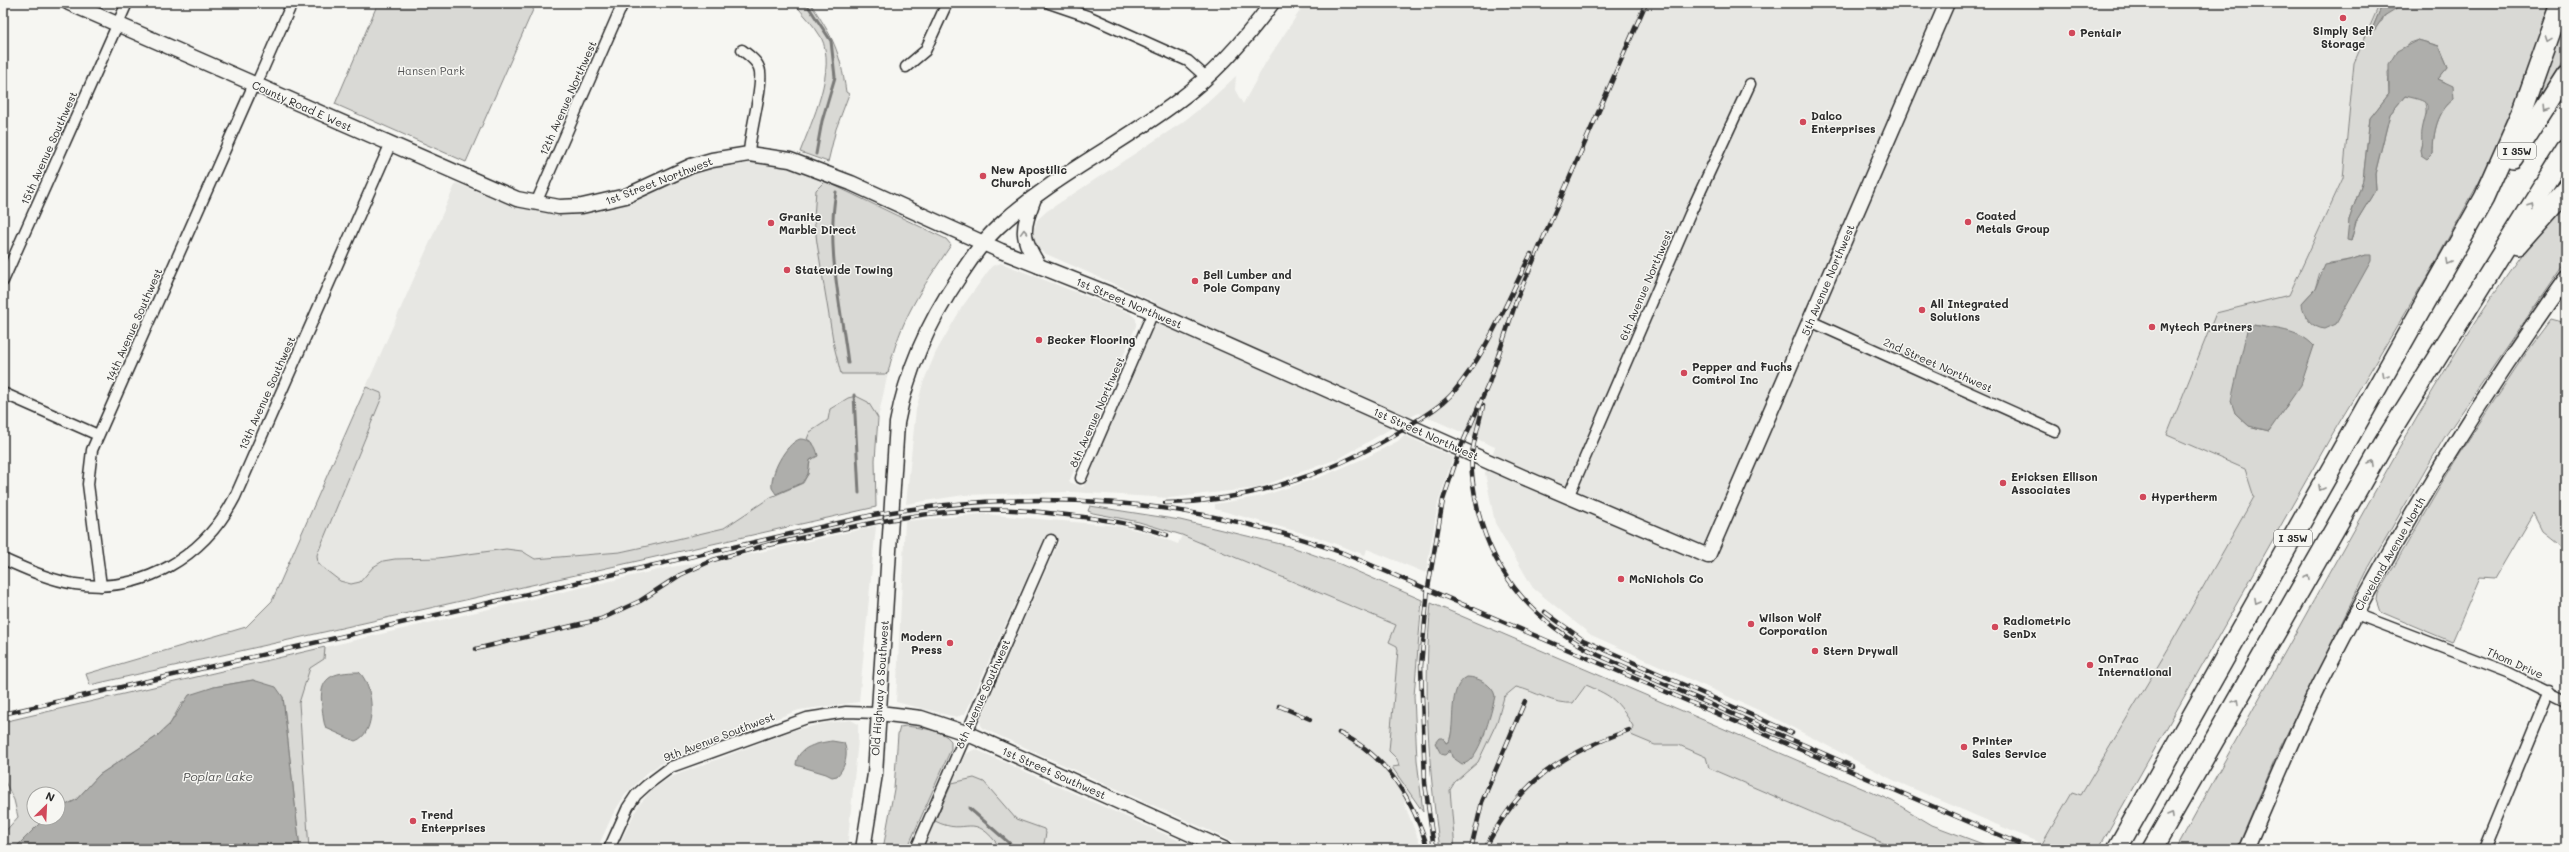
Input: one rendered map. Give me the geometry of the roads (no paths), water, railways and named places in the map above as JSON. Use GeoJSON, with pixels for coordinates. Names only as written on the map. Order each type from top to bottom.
{"type":"FeatureCollection","features":[{"type":"Feature","properties":{"kind":"highway"},"geometry":{"type":"LineString","coordinates":[[2468,228],[2505,154],[2521,116],[2561,3]]}},
{"type":"Feature","properties":{"kind":"highway","name":"I 35W"},"geometry":{"type":"LineString","coordinates":[[2117,849],[2468,228],[2566,75]]}},
{"type":"Feature","properties":{"kind":"highway","name":"I 35W"},"geometry":{"type":"LineString","coordinates":[[2152,849],[2384,443],[2566,150]]}},
{"type":"Feature","properties":{"kind":"highway"},"geometry":{"type":"LineString","coordinates":[[2481,287],[2566,190]]}},
{"type":"Feature","properties":{"kind":"street","name":"County Road E West"},"geometry":{"type":"LineString","coordinates":[[69,3],[497,192],[536,203]]}},
{"type":"Feature","properties":{"kind":"street","name":"15th Avenue Southwest"},"geometry":{"type":"LineString","coordinates":[[3,281],[127,3]]}},
{"type":"Feature","properties":{"kind":"street","name":"14th Avenue Southwest"},"geometry":{"type":"LineString","coordinates":[[101,586],[88,484],[89,463],[98,436],[292,3]]}},
{"type":"Feature","properties":{"kind":"street","name":"12th Avenue Northwest"},"geometry":{"type":"LineString","coordinates":[[536,203],[623,3]]}},
{"type":"Feature","properties":{"kind":"street"},"geometry":{"type":"LineString","coordinates":[[906,67],[925,51],[947,3]]}},
{"type":"Feature","properties":{"kind":"street"},"geometry":{"type":"LineString","coordinates":[[1049,3],[1062,5],[1188,61],[1206,78]]}},
{"type":"Feature","properties":{"kind":"street"},"geometry":{"type":"LineString","coordinates":[[982,243],[1034,196],[1151,120],[1206,78],[1237,47],[1272,3]]}},
{"type":"Feature","properties":{"kind":"street","name":"5th Avenue Northwest"},"geometry":{"type":"LineString","coordinates":[[1708,556],[1947,3]]}},
{"type":"Feature","properties":{"kind":"street"},"geometry":{"type":"LineString","coordinates":[[742,50],[758,65],[761,76],[749,138],[749,154]]}},
{"type":"Feature","properties":{"kind":"street","name":"6th Avenue Northwest"},"geometry":{"type":"LineString","coordinates":[[1568,497],[1690,214],[1750,84]]}},
{"type":"Feature","properties":{"kind":"street","name":"13th Avenue Southwest"},"geometry":{"type":"LineString","coordinates":[[3,559],[52,579],[101,586],[138,580],[175,564],[204,542],[229,509],[390,145]]}},
{"type":"Feature","properties":{"kind":"street","name":"1st Street Northwest"},"geometry":{"type":"LineString","coordinates":[[536,203],[559,207],[604,203],[645,188],[691,166],[712,160],[749,154],[777,158],[813,167],[982,243],[1153,312],[1568,497],[1708,556]]}},
{"type":"Feature","properties":{"kind":"street"},"geometry":{"type":"LineString","coordinates":[[1034,196],[1024,224],[1023,236],[1039,266]]}},
{"type":"Feature","properties":{"kind":"street","name":"Old Highway 8 Southwest"},"geometry":{"type":"LineString","coordinates":[[863,849],[875,774],[891,501],[897,423],[903,390],[914,357],[940,305],[982,243]]}},
{"type":"Feature","properties":{"kind":"street","name":"Cleveland Avenue North"},"geometry":{"type":"LineString","coordinates":[[2246,849],[2320,685],[2356,614],[2418,503],[2465,426],[2566,278]]}},
{"type":"Feature","properties":{"kind":"street","name":"8th Avenue Northwest"},"geometry":{"type":"LineString","coordinates":[[1081,478],[1153,312]]}},
{"type":"Feature","properties":{"kind":"street","name":"2nd Street Northwest"},"geometry":{"type":"LineString","coordinates":[[1810,321],[2055,431]]}},
{"type":"Feature","properties":{"kind":"street"},"geometry":{"type":"LineString","coordinates":[[3,393],[98,436]]}},
{"type":"Feature","properties":{"kind":"street","name":"8th Avenue Southwest"},"geometry":{"type":"LineString","coordinates":[[916,849],[1051,540]]}},
{"type":"Feature","properties":{"kind":"street","name":"Thom Drive"},"geometry":{"type":"LineString","coordinates":[[2356,614],[2458,651],[2549,691],[2484,849]]}},
{"type":"Feature","properties":{"kind":"street"},"geometry":{"type":"LineString","coordinates":[[2549,691],[2566,701]]}},
{"type":"Feature","properties":{"kind":"street","name":"9th Avenue Southwest"},"geometry":{"type":"LineString","coordinates":[[609,849],[628,807],[636,795],[646,785],[671,767],[807,718],[846,712],[879,713]]}},
{"type":"Feature","properties":{"kind":"street","name":"1st Street Southwest"},"geometry":{"type":"LineString","coordinates":[[879,713],[921,718],[966,733],[1224,849]]}},
{"type":"Feature","properties":{"kind":"water"},"geometry":{"type":"Polygon","coordinates":[[[2383,3],[2405,3],[2384,16],[2374,31],[2373,27],[2383,3]]]}},
{"type":"Feature","properties":{"kind":"water"},"geometry":{"type":"Polygon","coordinates":[[[2418,40],[2439,46],[2448,67],[2438,79],[2453,86],[2454,99],[2448,104],[2440,116],[2435,131],[2433,153],[2427,159],[2421,155],[2420,150],[2422,131],[2427,109],[2425,103],[2421,100],[2405,96],[2390,114],[2375,174],[2376,189],[2356,222],[2351,241],[2347,240],[2349,220],[2363,180],[2370,118],[2389,94],[2389,64],[2397,51],[2418,40]]]}},
{"type":"Feature","properties":{"kind":"water"},"geometry":{"type":"Polygon","coordinates":[[[2365,255],[2371,255],[2371,261],[2336,324],[2325,329],[2312,324],[2306,317],[2302,308],[2302,303],[2315,289],[2325,265],[2350,260],[2365,255]]]}},
{"type":"Feature","properties":{"kind":"water"},"geometry":{"type":"Polygon","coordinates":[[[2253,325],[2294,333],[2308,340],[2314,346],[2301,385],[2269,431],[2249,426],[2235,413],[2231,401],[2247,330],[2253,325]]]}},
{"type":"Feature","properties":{"kind":"water"},"geometry":{"type":"Polygon","coordinates":[[[800,439],[808,440],[813,444],[818,456],[810,460],[808,474],[802,483],[776,494],[772,488],[772,482],[776,468],[784,453],[794,442],[800,439]]]}},
{"type":"Feature","properties":{"kind":"water"},"geometry":{"type":"Polygon","coordinates":[[[359,672],[364,678],[368,687],[371,709],[367,729],[362,737],[355,741],[326,728],[323,718],[321,697],[322,689],[329,678],[341,673],[359,672]]]}},
{"type":"Feature","properties":{"kind":"water"},"geometry":{"type":"Polygon","coordinates":[[[1467,677],[1476,678],[1484,682],[1491,688],[1495,696],[1488,724],[1479,746],[1468,762],[1462,764],[1452,757],[1450,750],[1445,755],[1441,754],[1435,743],[1439,738],[1443,738],[1446,743],[1449,742],[1452,726],[1454,697],[1461,682],[1467,677]]]}},
{"type":"Feature","properties":{"kind":"water","name":"Poplar Lake"},"geometry":{"type":"Polygon","coordinates":[[[253,680],[276,687],[283,697],[300,849],[14,849],[37,826],[66,826],[66,805],[76,800],[99,775],[156,737],[170,724],[189,695],[214,687],[253,680]]]}},
{"type":"Feature","properties":{"kind":"water"},"geometry":{"type":"Polygon","coordinates":[[[832,741],[844,743],[846,752],[844,765],[837,776],[832,777],[796,765],[797,759],[804,750],[815,744],[832,741]]]}},
{"type":"Feature","properties":{"kind":"waterway"},"geometry":{"type":"LineString","coordinates":[[806,3],[831,41],[835,77],[822,121],[816,154]]}},
{"type":"Feature","properties":{"kind":"waterway"},"geometry":{"type":"LineString","coordinates":[[836,192],[833,213],[834,256],[838,299],[848,363]]}},
{"type":"Feature","properties":{"kind":"waterway"},"geometry":{"type":"LineString","coordinates":[[854,395],[859,493]]}},
{"type":"Feature","properties":{"kind":"waterway"},"geometry":{"type":"LineString","coordinates":[[969,808],[1016,849]]}},
{"type":"Feature","properties":{"kind":"railway"},"geometry":{"type":"LineString","coordinates":[[1434,849],[1425,783],[1421,666],[1428,588],[1443,500],[1460,449],[1489,383],[1518,296],[1646,3]]}},
{"type":"Feature","properties":{"kind":"railway"},"geometry":{"type":"LineString","coordinates":[[1165,503],[1231,497],[1264,490],[1296,480],[1359,454],[1388,439],[1430,412],[1452,394],[1476,361],[1496,326],[1531,254]]}},
{"type":"Feature","properties":{"kind":"railway"},"geometry":{"type":"LineString","coordinates":[[1483,406],[1472,453],[1473,482],[1478,511],[1495,558],[1507,578],[1538,613],[1556,629],[1598,655],[1852,766]]}},
{"type":"Feature","properties":{"kind":"railway"},"geometry":{"type":"LineString","coordinates":[[3,714],[873,515],[933,506],[993,501],[1052,500],[1111,502],[1169,509],[1227,520],[1285,534],[1343,553],[2032,849]]}},
{"type":"Feature","properties":{"kind":"railway"},"geometry":{"type":"LineString","coordinates":[[769,545],[897,518],[949,512],[987,510],[1038,512],[1099,519],[1133,525],[1167,535]]}},
{"type":"Feature","properties":{"kind":"railway"},"geometry":{"type":"LineString","coordinates":[[476,649],[601,619],[640,601],[680,575],[713,560],[774,543]]}},
{"type":"Feature","properties":{"kind":"railway"},"geometry":{"type":"LineString","coordinates":[[1545,612],[1583,640],[1792,733]]}},
{"type":"Feature","properties":{"kind":"railway"},"geometry":{"type":"LineString","coordinates":[[1471,849],[1482,802],[1525,701]]}},
{"type":"Feature","properties":{"kind":"railway"},"geometry":{"type":"LineString","coordinates":[[1279,706],[1310,719]]}},
{"type":"Feature","properties":{"kind":"railway"},"geometry":{"type":"LineString","coordinates":[[1485,849],[1498,825],[1512,805],[1527,788],[1544,773],[1582,750],[1629,730]]}},
{"type":"Feature","properties":{"kind":"railway"},"geometry":{"type":"LineString","coordinates":[[1339,733],[1356,742],[1371,753],[1396,781],[1415,814],[1428,849]]}},
{"type":"Feature","properties":{"kind":"place","name":"Simply Self Storage"},"geometry":{"type":"Point","coordinates":[2343,18]}},
{"type":"Feature","properties":{"kind":"place","name":"Pentair"},"geometry":{"type":"Point","coordinates":[2072,33]}},
{"type":"Feature","properties":{"kind":"place","name":"Dalco Enterprises"},"geometry":{"type":"Point","coordinates":[1803,122]}},
{"type":"Feature","properties":{"kind":"place","name":"New Apostilic Church"},"geometry":{"type":"Point","coordinates":[983,176]}},
{"type":"Feature","properties":{"kind":"place","name":"Coated Metals Group"},"geometry":{"type":"Point","coordinates":[1968,222]}},
{"type":"Feature","properties":{"kind":"place","name":"Granite Marble Direct"},"geometry":{"type":"Point","coordinates":[771,223]}},
{"type":"Feature","properties":{"kind":"place","name":"Statewide Towing"},"geometry":{"type":"Point","coordinates":[787,270]}},
{"type":"Feature","properties":{"kind":"place","name":"Bell Lumber and Pole Company"},"geometry":{"type":"Point","coordinates":[1195,281]}},
{"type":"Feature","properties":{"kind":"place","name":"All Integrated Solutions"},"geometry":{"type":"Point","coordinates":[1922,310]}},
{"type":"Feature","properties":{"kind":"place","name":"Mytech Partners"},"geometry":{"type":"Point","coordinates":[2152,327]}},
{"type":"Feature","properties":{"kind":"place","name":"Becker Flooring"},"geometry":{"type":"Point","coordinates":[1039,340]}},
{"type":"Feature","properties":{"kind":"place","name":"Pepper and Fuchs Comtrol Inc"},"geometry":{"type":"Point","coordinates":[1684,373]}},
{"type":"Feature","properties":{"kind":"place","name":"Ericksen Ellison Associates"},"geometry":{"type":"Point","coordinates":[2003,483]}},
{"type":"Feature","properties":{"kind":"place","name":"Hypertherm"},"geometry":{"type":"Point","coordinates":[2143,497]}},
{"type":"Feature","properties":{"kind":"place","name":"McNichols Co"},"geometry":{"type":"Point","coordinates":[1621,579]}},
{"type":"Feature","properties":{"kind":"place","name":"Wilson Wolf Corporation"},"geometry":{"type":"Point","coordinates":[1751,624]}},
{"type":"Feature","properties":{"kind":"place","name":"Radiometric SenDx"},"geometry":{"type":"Point","coordinates":[1995,627]}},
{"type":"Feature","properties":{"kind":"place","name":"Modern Press"},"geometry":{"type":"Point","coordinates":[950,643]}},
{"type":"Feature","properties":{"kind":"place","name":"Stern Drywall"},"geometry":{"type":"Point","coordinates":[1815,651]}},
{"type":"Feature","properties":{"kind":"place","name":"OnTrac International"},"geometry":{"type":"Point","coordinates":[2090,665]}},
{"type":"Feature","properties":{"kind":"place","name":"Printer Sales Service"},"geometry":{"type":"Point","coordinates":[1964,747]}},
{"type":"Feature","properties":{"kind":"place","name":"Trend Enterprises"},"geometry":{"type":"Point","coordinates":[413,821]}},
{"type":"Feature","properties":{"kind":"park label","name":"Hansen Park"},"geometry":{"type":"Point","coordinates":[431,71]}}]}
